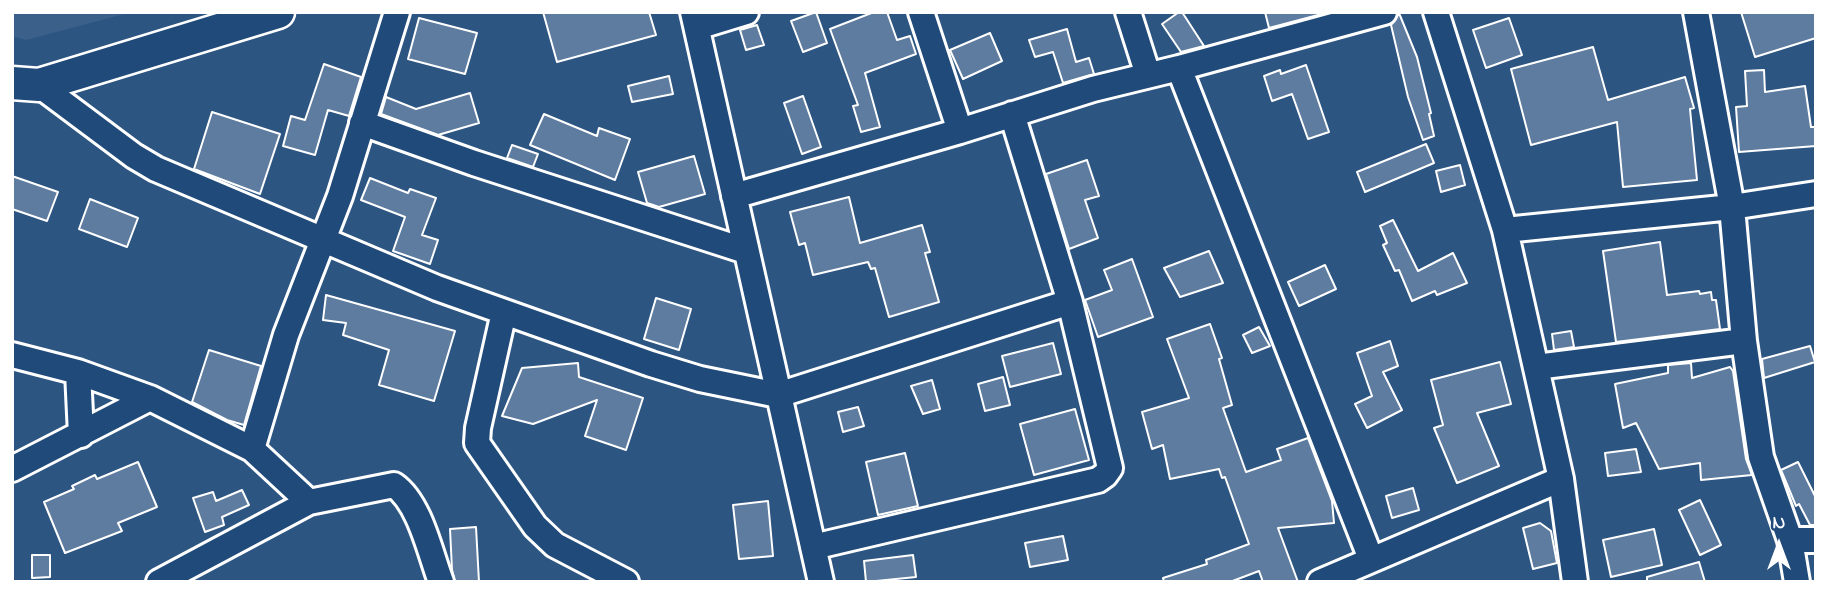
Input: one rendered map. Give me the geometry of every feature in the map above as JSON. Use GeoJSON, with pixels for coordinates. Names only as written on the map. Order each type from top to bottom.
{"type":"FeatureCollection","features":[{"type":"Feature","properties":{"kind":"main road"},"geometry":{"type":"LineString","coordinates":[[26,84],[278,12]]}},
{"type":"Feature","properties":{"kind":"street"},"geometry":{"type":"LineString","coordinates":[[252,449],[286,335],[340,195],[397,12]]}},
{"type":"Feature","properties":{"kind":"street"},"geometry":{"type":"LineString","coordinates":[[747,12],[695,20],[821,582]]}},
{"type":"Feature","properties":{"kind":"street"},"geometry":{"type":"LineString","coordinates":[[921,12],[960,131]]}},
{"type":"Feature","properties":{"kind":"street"},"geometry":{"type":"LineString","coordinates":[[1128,12],[1148,75]]}},
{"type":"Feature","properties":{"kind":"street"},"geometry":{"type":"LineString","coordinates":[[734,195],[960,131],[1093,89],[1384,12]]}},
{"type":"Feature","properties":{"kind":"street"},"geometry":{"type":"LineString","coordinates":[[1436,12],[1505,230],[1561,479],[1575,582]]}},
{"type":"Feature","properties":{"kind":"street"},"geometry":{"type":"LineString","coordinates":[[1696,12],[1732,206],[1744,341],[1761,457],[1790,540],[1797,582]]}},
{"type":"Feature","properties":{"kind":"street"},"geometry":{"type":"LineString","coordinates":[[1180,68],[1371,559]]}},
{"type":"Feature","properties":{"kind":"street"},"geometry":{"type":"LineString","coordinates":[[26,84],[156,169],[437,288],[700,379],[778,395],[1070,302]]}},
{"type":"Feature","properties":{"kind":"street"},"geometry":{"type":"LineString","coordinates":[[813,547],[1098,480],[1110,468],[1070,302],[1012,114]]}},
{"type":"Feature","properties":{"kind":"street"},"geometry":{"type":"LineString","coordinates":[[362,123],[474,163],[746,251]]}},
{"type":"Feature","properties":{"kind":"street"},"geometry":{"type":"LineString","coordinates":[[1505,230],[1732,206],[1816,194]]}},
{"type":"Feature","properties":{"kind":"street"},"geometry":{"type":"LineString","coordinates":[[504,312],[477,443],[535,526],[555,545],[617,580]]}},
{"type":"Feature","properties":{"kind":"street"},"geometry":{"type":"LineString","coordinates":[[1536,367],[1744,341]]}},
{"type":"Feature","properties":{"kind":"street"},"geometry":{"type":"LineString","coordinates":[[12,355],[78,372],[150,398],[252,449],[309,502]]}},
{"type":"Feature","properties":{"kind":"street"},"geometry":{"type":"LineString","coordinates":[[78,372],[81,435]]}},
{"type":"Feature","properties":{"kind":"street"},"geometry":{"type":"LineString","coordinates":[[12,468],[150,398]]}},
{"type":"Feature","properties":{"kind":"street"},"geometry":{"type":"LineString","coordinates":[[1320,582],[1561,479]]}},
{"type":"Feature","properties":{"kind":"street"},"geometry":{"type":"LineString","coordinates":[[159,582],[309,502],[394,485],[405,493],[412,504],[441,582]]}},
{"type":"Feature","properties":{"kind":"street"},"geometry":{"type":"LineString","coordinates":[[1790,540],[1816,540]]}},
{"type":"Feature","properties":{"kind":"shaded area"},"geometry":{"type":"Polygon","coordinates":[[[12,12],[132,12],[26,40],[12,36],[12,12]]]}},
{"type":"Feature","properties":{"kind":"building"},"geometry":{"type":"Polygon","coordinates":[[[543,12],[649,12],[656,35],[557,62],[543,12]]]}},
{"type":"Feature","properties":{"kind":"building"},"geometry":{"type":"Polygon","coordinates":[[[816,12],[827,43],[803,52],[791,21],[816,12]]]}},
{"type":"Feature","properties":{"kind":"building"},"geometry":{"type":"Polygon","coordinates":[[[874,12],[887,12],[897,40],[910,36],[916,54],[865,73],[880,127],[861,132],[853,106],[858,105],[830,29],[874,12]]]}},
{"type":"Feature","properties":{"kind":"building"},"geometry":{"type":"Polygon","coordinates":[[[1182,12],[1204,46],[1181,52],[1162,24],[1182,12]]]}},
{"type":"Feature","properties":{"kind":"building"},"geometry":{"type":"Polygon","coordinates":[[[1265,12],[1321,12],[1322,14],[1269,28],[1265,12]]]}},
{"type":"Feature","properties":{"kind":"building"},"geometry":{"type":"Polygon","coordinates":[[[1741,12],[1816,12],[1816,38],[1755,57],[1741,12]]]}},
{"type":"Feature","properties":{"kind":"building"},"geometry":{"type":"Polygon","coordinates":[[[1399,13],[1417,57],[1431,113],[1429,114],[1434,136],[1423,140],[1408,97],[1391,25],[1399,13]]]}},
{"type":"Feature","properties":{"kind":"building"},"geometry":{"type":"Polygon","coordinates":[[[419,18],[477,33],[465,74],[408,59],[419,18]]]}},
{"type":"Feature","properties":{"kind":"building"},"geometry":{"type":"Polygon","coordinates":[[[1509,18],[1522,55],[1486,68],[1473,30],[1509,18]]]}},
{"type":"Feature","properties":{"kind":"building"},"geometry":{"type":"Polygon","coordinates":[[[757,25],[764,45],[746,50],[740,30],[757,25]]]}},
{"type":"Feature","properties":{"kind":"building"},"geometry":{"type":"Polygon","coordinates":[[[1067,29],[1076,62],[1089,58],[1094,74],[1063,83],[1053,52],[1035,57],[1029,40],[1067,29]]]}},
{"type":"Feature","properties":{"kind":"building"},"geometry":{"type":"Polygon","coordinates":[[[990,33],[1002,61],[963,79],[950,50],[990,33]]]}},
{"type":"Feature","properties":{"kind":"building"},"geometry":{"type":"Polygon","coordinates":[[[1593,47],[1608,100],[1685,77],[1694,108],[1690,109],[1697,180],[1623,187],[1617,122],[1531,145],[1511,69],[1593,47]]]}},
{"type":"Feature","properties":{"kind":"building"},"geometry":{"type":"Polygon","coordinates":[[[324,64],[361,77],[349,116],[328,110],[315,155],[283,146],[291,116],[305,120],[324,64]]]}},
{"type":"Feature","properties":{"kind":"building"},"geometry":{"type":"Polygon","coordinates":[[[1306,65],[1329,132],[1308,139],[1292,94],[1272,101],[1264,76],[1280,70],[1281,74],[1306,65]]]}},
{"type":"Feature","properties":{"kind":"building"},"geometry":{"type":"Polygon","coordinates":[[[1764,70],[1765,92],[1805,86],[1811,127],[1816,127],[1816,146],[1739,152],[1736,107],[1747,106],[1745,71],[1764,70]]]}},
{"type":"Feature","properties":{"kind":"building"},"geometry":{"type":"Polygon","coordinates":[[[669,76],[673,94],[632,102],[628,86],[669,76]]]}},
{"type":"Feature","properties":{"kind":"building"},"geometry":{"type":"Polygon","coordinates":[[[470,93],[479,123],[438,135],[381,114],[386,97],[416,109],[470,93]]]}},
{"type":"Feature","properties":{"kind":"building"},"geometry":{"type":"Polygon","coordinates":[[[803,96],[821,147],[802,154],[784,103],[803,96]]]}},
{"type":"Feature","properties":{"kind":"building"},"geometry":{"type":"Polygon","coordinates":[[[212,112],[280,134],[260,194],[194,169],[212,112]]]}},
{"type":"Feature","properties":{"kind":"building"},"geometry":{"type":"Polygon","coordinates":[[[544,114],[597,136],[599,128],[630,139],[615,180],[530,145],[544,114]]]}},
{"type":"Feature","properties":{"kind":"building"},"geometry":{"type":"Polygon","coordinates":[[[1426,144],[1434,163],[1365,192],[1357,172],[1426,144]]]}},
{"type":"Feature","properties":{"kind":"building"},"geometry":{"type":"Polygon","coordinates":[[[512,145],[538,154],[533,167],[507,158],[512,145]]]}},
{"type":"Feature","properties":{"kind":"building"},"geometry":{"type":"Polygon","coordinates":[[[694,156],[705,194],[659,207],[647,203],[638,172],[694,156]]]}},
{"type":"Feature","properties":{"kind":"building"},"geometry":{"type":"Polygon","coordinates":[[[1087,160],[1099,196],[1085,200],[1098,238],[1069,249],[1046,174],[1087,160]]]}},
{"type":"Feature","properties":{"kind":"building"},"geometry":{"type":"Polygon","coordinates":[[[1460,165],[1465,185],[1441,192],[1436,171],[1460,165]]]}},
{"type":"Feature","properties":{"kind":"building"},"geometry":{"type":"Polygon","coordinates":[[[12,176],[58,192],[47,221],[12,209],[12,176]]]}},
{"type":"Feature","properties":{"kind":"building"},"geometry":{"type":"Polygon","coordinates":[[[370,178],[408,193],[410,189],[436,198],[422,235],[438,240],[430,264],[393,251],[405,217],[361,200],[370,178]]]}},
{"type":"Feature","properties":{"kind":"building"},"geometry":{"type":"Polygon","coordinates":[[[849,197],[860,243],[922,225],[930,252],[925,253],[939,302],[889,317],[875,268],[871,269],[868,262],[813,275],[805,243],[799,245],[790,212],[849,197]]]}},
{"type":"Feature","properties":{"kind":"building"},"geometry":{"type":"Polygon","coordinates":[[[90,199],[138,218],[127,247],[79,229],[90,199]]]}},
{"type":"Feature","properties":{"kind":"building"},"geometry":{"type":"Polygon","coordinates":[[[1393,220],[1418,271],[1453,253],[1467,283],[1437,295],[1435,291],[1412,301],[1399,270],[1395,271],[1383,245],[1387,243],[1380,226],[1393,220]]]}},
{"type":"Feature","properties":{"kind":"building"},"geometry":{"type":"Polygon","coordinates":[[[1660,242],[1667,295],[1711,292],[1712,300],[1716,300],[1720,329],[1616,342],[1603,251],[1660,242]]]}},
{"type":"Feature","properties":{"kind":"building"},"geometry":{"type":"Polygon","coordinates":[[[1209,251],[1223,283],[1180,297],[1164,268],[1209,251]]]}},
{"type":"Feature","properties":{"kind":"building"},"geometry":{"type":"Polygon","coordinates":[[[1132,259],[1153,317],[1098,337],[1085,300],[1112,290],[1104,270],[1132,259]]]}},
{"type":"Feature","properties":{"kind":"building"},"geometry":{"type":"Polygon","coordinates":[[[1325,265],[1336,289],[1299,306],[1288,282],[1325,265]]]}},
{"type":"Feature","properties":{"kind":"building"},"geometry":{"type":"Polygon","coordinates":[[[326,295],[455,331],[434,401],[379,385],[389,350],[343,335],[346,323],[323,320],[326,295]]]}},
{"type":"Feature","properties":{"kind":"building"},"geometry":{"type":"Polygon","coordinates":[[[656,298],[691,309],[679,350],[644,339],[656,298]]]}},
{"type":"Feature","properties":{"kind":"building"},"geometry":{"type":"Polygon","coordinates":[[[1210,324],[1222,358],[1219,359],[1232,405],[1223,408],[1246,472],[1281,460],[1277,449],[1308,438],[1332,501],[1334,523],[1278,528],[1298,582],[1263,582],[1259,571],[1230,582],[1164,582],[1163,578],[1207,564],[1206,560],[1249,544],[1225,477],[1222,478],[1219,469],[1170,479],[1163,445],[1152,449],[1142,412],[1189,398],[1167,339],[1210,324]]]}},
{"type":"Feature","properties":{"kind":"building"},"geometry":{"type":"Polygon","coordinates":[[[1259,327],[1270,346],[1252,353],[1243,335],[1259,327]]]}},
{"type":"Feature","properties":{"kind":"building"},"geometry":{"type":"Polygon","coordinates":[[[1571,331],[1574,347],[1554,350],[1552,334],[1571,331]]]}},
{"type":"Feature","properties":{"kind":"building"},"geometry":{"type":"Polygon","coordinates":[[[1390,341],[1398,366],[1383,372],[1402,410],[1367,428],[1355,404],[1372,396],[1357,353],[1390,341]]]}},
{"type":"Feature","properties":{"kind":"building"},"geometry":{"type":"Polygon","coordinates":[[[1053,343],[1061,374],[1010,387],[1002,356],[1053,343]]]}},
{"type":"Feature","properties":{"kind":"building"},"geometry":{"type":"Polygon","coordinates":[[[1810,346],[1815,362],[1764,378],[1762,359],[1810,346]]]}},
{"type":"Feature","properties":{"kind":"building"},"geometry":{"type":"Polygon","coordinates":[[[209,350],[261,366],[244,425],[227,420],[192,402],[209,350]]]}},
{"type":"Feature","properties":{"kind":"building"},"geometry":{"type":"Polygon","coordinates":[[[1500,362],[1511,404],[1477,413],[1499,466],[1457,483],[1434,428],[1443,425],[1431,380],[1500,362]]]}},
{"type":"Feature","properties":{"kind":"building"},"geometry":{"type":"Polygon","coordinates":[[[578,363],[579,377],[643,398],[626,450],[585,436],[597,400],[533,424],[502,416],[522,368],[578,363]]]}},
{"type":"Feature","properties":{"kind":"building"},"geometry":{"type":"Polygon","coordinates":[[[1691,363],[1692,378],[1730,367],[1733,371],[1746,459],[1752,475],[1701,480],[1700,463],[1659,469],[1636,423],[1623,428],[1615,384],[1668,373],[1668,365],[1691,363]]]}},
{"type":"Feature","properties":{"kind":"building"},"geometry":{"type":"Polygon","coordinates":[[[1003,377],[1010,405],[985,411],[978,384],[1003,377]]]}},
{"type":"Feature","properties":{"kind":"building"},"geometry":{"type":"Polygon","coordinates":[[[932,380],[940,409],[923,414],[911,386],[932,380]]]}},
{"type":"Feature","properties":{"kind":"building"},"geometry":{"type":"Polygon","coordinates":[[[858,407],[864,426],[843,432],[838,412],[858,407]]]}},
{"type":"Feature","properties":{"kind":"building"},"geometry":{"type":"Polygon","coordinates":[[[1075,409],[1089,460],[1034,475],[1020,424],[1075,409]]]}},
{"type":"Feature","properties":{"kind":"building"},"geometry":{"type":"Polygon","coordinates":[[[1636,449],[1641,472],[1608,476],[1605,453],[1636,449]]]}},
{"type":"Feature","properties":{"kind":"building"},"geometry":{"type":"Polygon","coordinates":[[[905,453],[918,506],[878,515],[866,462],[905,453]]]}},
{"type":"Feature","properties":{"kind":"building"},"geometry":{"type":"Polygon","coordinates":[[[138,462],[157,507],[118,523],[122,531],[65,553],[44,502],[74,489],[72,486],[95,475],[97,479],[138,462]]]}},
{"type":"Feature","properties":{"kind":"building"},"geometry":{"type":"Polygon","coordinates":[[[1798,462],[1816,498],[1816,525],[1810,525],[1799,504],[1796,506],[1781,470],[1798,462]]]}},
{"type":"Feature","properties":{"kind":"building"},"geometry":{"type":"Polygon","coordinates":[[[1413,488],[1419,510],[1392,518],[1386,496],[1413,488]]]}},
{"type":"Feature","properties":{"kind":"building"},"geometry":{"type":"Polygon","coordinates":[[[242,490],[249,505],[222,517],[224,525],[205,532],[193,498],[213,492],[216,501],[242,490]]]}},
{"type":"Feature","properties":{"kind":"building"},"geometry":{"type":"Polygon","coordinates":[[[1700,500],[1721,545],[1700,555],[1679,510],[1700,500]]]}},
{"type":"Feature","properties":{"kind":"building"},"geometry":{"type":"Polygon","coordinates":[[[768,501],[773,556],[739,559],[733,505],[768,501]]]}},
{"type":"Feature","properties":{"kind":"building"},"geometry":{"type":"Polygon","coordinates":[[[1540,523],[1551,531],[1557,563],[1533,569],[1523,528],[1540,523]]]}},
{"type":"Feature","properties":{"kind":"building"},"geometry":{"type":"Polygon","coordinates":[[[476,527],[479,582],[455,582],[450,529],[476,527]]]}},
{"type":"Feature","properties":{"kind":"building"},"geometry":{"type":"Polygon","coordinates":[[[1654,529],[1662,565],[1611,577],[1603,540],[1654,529]]]}},
{"type":"Feature","properties":{"kind":"building"},"geometry":{"type":"Polygon","coordinates":[[[1063,536],[1068,560],[1030,567],[1025,543],[1063,536]]]}},
{"type":"Feature","properties":{"kind":"building"},"geometry":{"type":"Polygon","coordinates":[[[32,555],[50,555],[50,577],[32,578],[32,555]]]}},
{"type":"Feature","properties":{"kind":"building"},"geometry":{"type":"Polygon","coordinates":[[[913,555],[916,577],[866,582],[864,561],[913,555]]]}},
{"type":"Feature","properties":{"kind":"building"},"geometry":{"type":"Polygon","coordinates":[[[1699,562],[1705,582],[1647,582],[1647,577],[1699,562]]]}}]}
